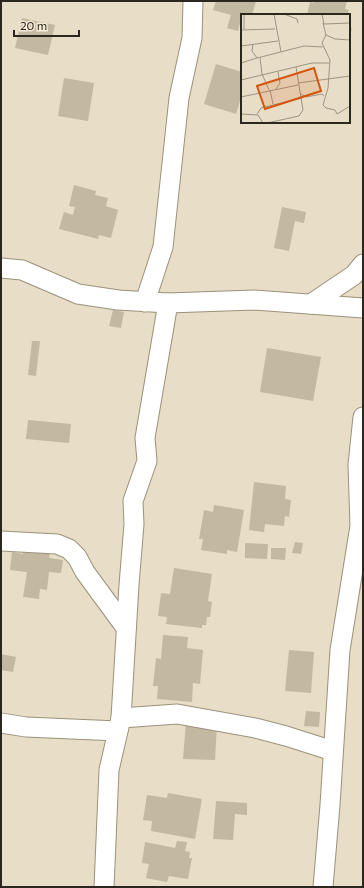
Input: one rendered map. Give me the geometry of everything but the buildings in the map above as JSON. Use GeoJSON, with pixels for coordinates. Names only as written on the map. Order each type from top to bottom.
{"type":"FeatureCollection","features":[{"type":"Feature","properties":{"kind":"street"},"geometry":{"type":"LineString","coordinates":[[145,302],[163,248],[179,98],[192,38],[193,1]]}},
{"type":"Feature","properties":{"kind":"street"},"geometry":{"type":"LineString","coordinates":[[311,304],[354,275],[363,264]]}},
{"type":"Feature","properties":{"kind":"street"},"geometry":{"type":"LineString","coordinates":[[1,268],[22,270],[78,294],[118,300],[168,303],[254,300],[363,308]]}},
{"type":"Feature","properties":{"kind":"street"},"geometry":{"type":"LineString","coordinates":[[104,887],[109,770],[120,725],[134,524],[134,500],[147,462],[145,438],[168,303]]}},
{"type":"Feature","properties":{"kind":"street"},"geometry":{"type":"LineString","coordinates":[[323,887],[340,650],[360,526],[358,466],[363,417]]}},
{"type":"Feature","properties":{"kind":"street"},"geometry":{"type":"LineString","coordinates":[[1,542],[56,544],[69,549],[77,557],[85,572],[126,628]]}},
{"type":"Feature","properties":{"kind":"street"},"geometry":{"type":"LineString","coordinates":[[1,723],[26,727],[120,725],[177,714],[255,728],[333,751]]}}]}
